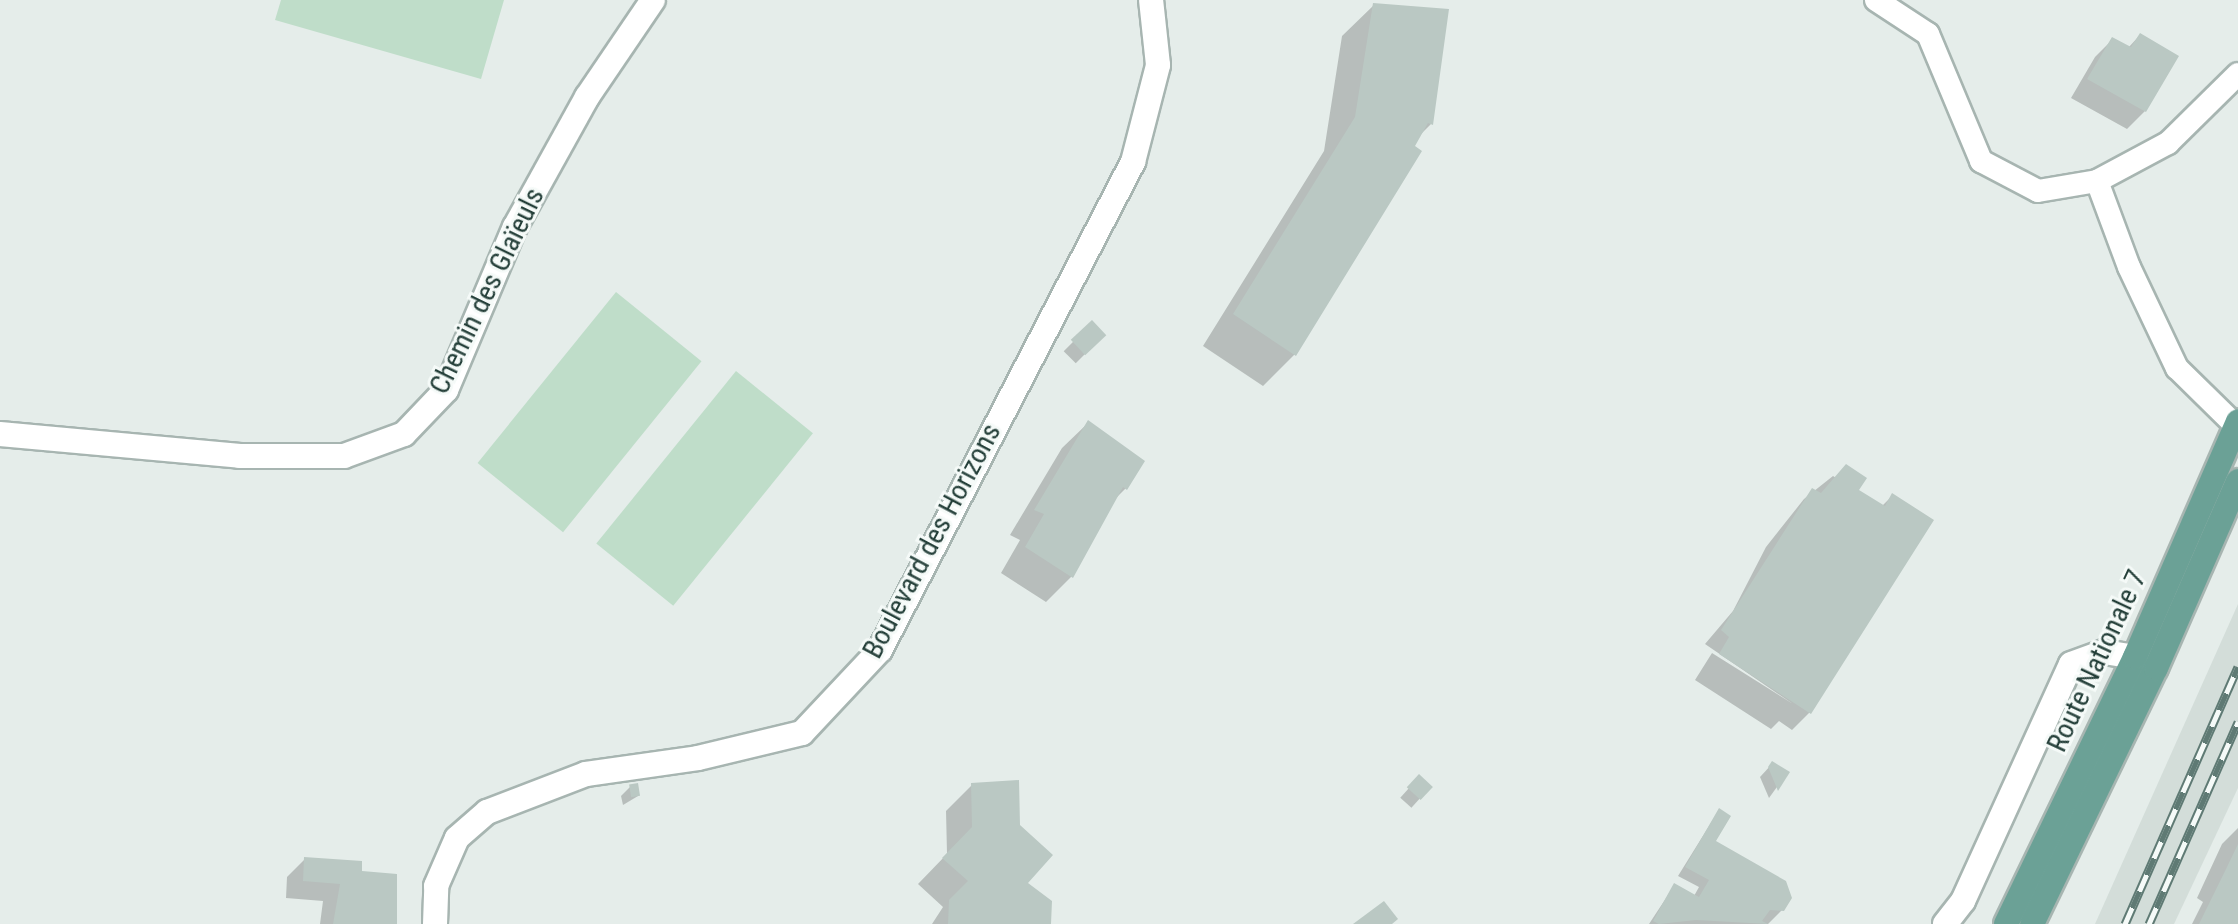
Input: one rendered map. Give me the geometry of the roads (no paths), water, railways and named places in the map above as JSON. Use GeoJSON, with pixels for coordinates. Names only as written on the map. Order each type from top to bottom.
{"type":"FeatureCollection","features":[{"type":"Feature","properties":{"kind":"main road","name":"Route Nationale 7"},"geometry":{"type":"LineString","coordinates":[[2006,924],[2135,657],[2237,423]]}},
{"type":"Feature","properties":{"kind":"main road"},"geometry":{"type":"LineString","coordinates":[[2032,924],[2156,668],[2238,481]]}},
{"type":"Feature","properties":{"kind":"street","name":"Chemin des Glaïeuls"},"geometry":{"type":"LineString","coordinates":[[0,434],[240,456],[344,456],[404,434],[446,390],[515,227],[587,97],[653,0]]}},
{"type":"Feature","properties":{"kind":"street","name":"Boulevard des Horizons"},"geometry":{"type":"LineString","coordinates":[[435,924],[436,886],[457,838],[487,812],[586,774],[698,758],[802,733],[880,650],[1133,162],[1158,65],[1151,0]]}},
{"type":"Feature","properties":{"kind":"street"},"geometry":{"type":"LineString","coordinates":[[1945,924],[1963,901],[2071,664],[2104,652],[2135,657]]}},
{"type":"Feature","properties":{"kind":"lane"},"geometry":{"type":"LineString","coordinates":[[1876,0],[1928,34],[1981,161],[2038,191],[2097,181],[2168,143],[2238,74]]}},
{"type":"Feature","properties":{"kind":"lane"},"geometry":{"type":"LineString","coordinates":[[2097,181],[2129,267],[2177,368],[2237,423]]}},
{"type":"Feature","properties":{"kind":"railway"},"geometry":{"type":"LineString","coordinates":[[2125,924],[2238,667]]}},
{"type":"Feature","properties":{"kind":"railway"},"geometry":{"type":"LineString","coordinates":[[2149,924],[2238,722]]}}]}
